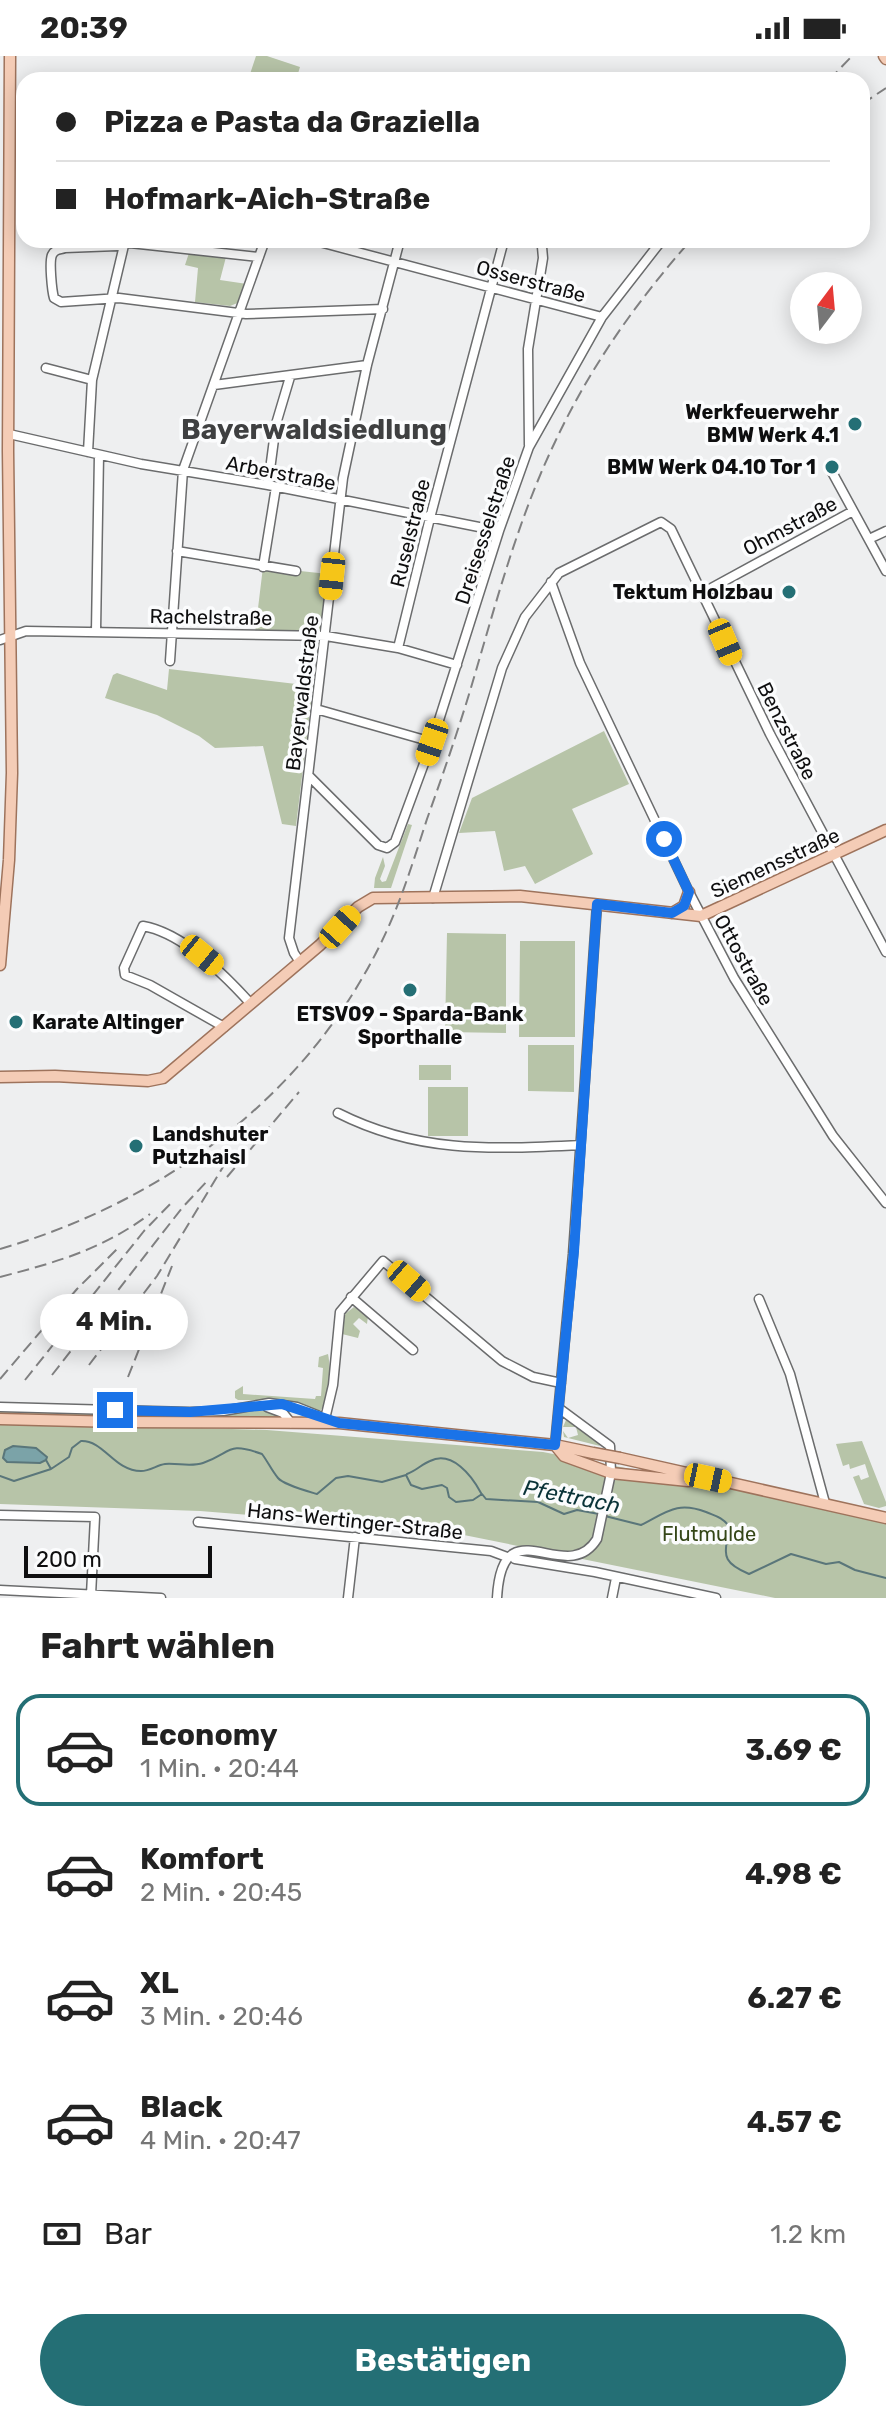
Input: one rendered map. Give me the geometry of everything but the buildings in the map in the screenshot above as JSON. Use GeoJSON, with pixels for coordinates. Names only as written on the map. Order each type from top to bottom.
{"type":"FeatureCollection","features":[{"type":"Feature","properties":{"kind":"main road"},"geometry":{"type":"LineString","coordinates":[[0,965],[9,434],[4,287],[10,56]]}},
{"type":"Feature","properties":{"kind":"main road","name":"Siemensstraße"},"geometry":{"type":"LineString","coordinates":[[300,962],[363,903],[373,898],[520,896],[701,916],[886,830]]}},
{"type":"Feature","properties":{"kind":"main road"},"geometry":{"type":"LineString","coordinates":[[672,913],[684,906],[689,892]]}},
{"type":"Feature","properties":{"kind":"main road"},"geometry":{"type":"LineString","coordinates":[[0,1077],[55,1076],[155,1081],[166,1076],[300,962]]}},
{"type":"Feature","properties":{"kind":"main road"},"geometry":{"type":"LineString","coordinates":[[0,1419],[339,1423],[555,1445],[886,1518]]}},
{"type":"Feature","properties":{"kind":"main road"},"geometry":{"type":"LineString","coordinates":[[555,1445],[564,1456],[611,1473],[688,1481],[708,1478]]}},
{"type":"Feature","properties":{"kind":"street"},"geometry":{"type":"LineString","coordinates":[[65,248],[56,250],[52,255],[52,293],[61,302],[111,299],[240,313],[383,309]]}},
{"type":"Feature","properties":{"kind":"street"},"geometry":{"type":"LineString","coordinates":[[88,452],[92,380],[124,248]]}},
{"type":"Feature","properties":{"kind":"street"},"geometry":{"type":"LineString","coordinates":[[176,248],[259,257]]}},
{"type":"Feature","properties":{"kind":"street"},"geometry":{"type":"LineString","coordinates":[[170,661],[183,470],[262,248]]}},
{"type":"Feature","properties":{"kind":"street","name":"Osserstraße"},"geometry":{"type":"LineString","coordinates":[[342,248],[602,317]]}},
{"type":"Feature","properties":{"kind":"street","name":"Bayerwaldstraße"},"geometry":{"type":"LineString","coordinates":[[300,962],[289,938],[343,478],[367,365],[398,248]]}},
{"type":"Feature","properties":{"kind":"street","name":"Ruselstraße"},"geometry":{"type":"LineString","coordinates":[[398,648],[502,248]]}},
{"type":"Feature","properties":{"kind":"street"},"geometry":{"type":"LineString","coordinates":[[529,447],[528,349],[542,248]]}},
{"type":"Feature","properties":{"kind":"street","name":"Dreisesselstraße"},"geometry":{"type":"LineString","coordinates":[[309,776],[383,848],[397,838],[432,742],[529,447],[602,317],[656,248]]}},
{"type":"Feature","properties":{"kind":"street"},"geometry":{"type":"LineString","coordinates":[[214,385],[367,365]]}},
{"type":"Feature","properties":{"kind":"street"},"geometry":{"type":"LineString","coordinates":[[46,368],[92,380]]}},
{"type":"Feature","properties":{"kind":"street"},"geometry":{"type":"LineString","coordinates":[[263,567],[276,424],[290,377]]}},
{"type":"Feature","properties":{"kind":"street","name":"Arberstraße"},"geometry":{"type":"LineString","coordinates":[[9,434],[99,455],[499,531]]}},
{"type":"Feature","properties":{"kind":"street"},"geometry":{"type":"LineString","coordinates":[[96,631],[99,455]]}},
{"type":"Feature","properties":{"kind":"street","name":"Ohmstraße"},"geometry":{"type":"LineString","coordinates":[[704,592],[853,511],[832,472]]}},
{"type":"Feature","properties":{"kind":"street"},"geometry":{"type":"LineString","coordinates":[[853,511],[886,571]]}},
{"type":"Feature","properties":{"kind":"street","name":"Benzstraße"},"geometry":{"type":"LineString","coordinates":[[551,582],[559,573],[633,534],[656,522],[665,522],[704,592],[732,659],[886,952]]}},
{"type":"Feature","properties":{"kind":"street"},"geometry":{"type":"LineString","coordinates":[[869,539],[886,531]]}},
{"type":"Feature","properties":{"kind":"street"},"geometry":{"type":"LineString","coordinates":[[177,551],[296,571]]}},
{"type":"Feature","properties":{"kind":"street"},"geometry":{"type":"LineString","coordinates":[[433,898],[502,668],[525,617],[551,582]]}},
{"type":"Feature","properties":{"kind":"street","name":"Ottostraße"},"geometry":{"type":"LineString","coordinates":[[551,582],[580,663],[689,892],[734,978],[833,1136],[886,1203]]}},
{"type":"Feature","properties":{"kind":"street","name":"Rachelstraße"},"geometry":{"type":"LineString","coordinates":[[6,638],[26,631],[326,636],[398,648],[457,665]]}},
{"type":"Feature","properties":{"kind":"street"},"geometry":{"type":"LineString","coordinates":[[316,709],[432,742]]}},
{"type":"Feature","properties":{"kind":"street"},"geometry":{"type":"LineString","coordinates":[[555,1445],[597,904]]}},
{"type":"Feature","properties":{"kind":"street"},"geometry":{"type":"LineString","coordinates":[[224,1027],[150,985],[125,975],[124,968],[144,926],[202,955],[251,1004]]}},
{"type":"Feature","properties":{"kind":"street"},"geometry":{"type":"LineString","coordinates":[[338,1113],[376,1131],[411,1141],[487,1148],[580,1145]]}},
{"type":"Feature","properties":{"kind":"street"},"geometry":{"type":"LineString","coordinates":[[325,1419],[333,1385],[338,1319],[351,1297],[383,1261],[502,1361],[533,1377],[561,1383]]}},
{"type":"Feature","properties":{"kind":"street"},"geometry":{"type":"LineString","coordinates":[[351,1297],[413,1350]]}},
{"type":"Feature","properties":{"kind":"street"},"geometry":{"type":"LineString","coordinates":[[759,1299],[790,1374],[825,1503]]}},
{"type":"Feature","properties":{"kind":"street"},"geometry":{"type":"LineString","coordinates":[[0,1407],[190,1412],[282,1404],[339,1423]]}},
{"type":"Feature","properties":{"kind":"street"},"geometry":{"type":"LineString","coordinates":[[259,1405],[283,1413],[291,1423]]}},
{"type":"Feature","properties":{"kind":"street"},"geometry":{"type":"LineString","coordinates":[[497,1598],[501,1567],[522,1550],[576,1557],[591,1549],[600,1527],[611,1473],[610,1446],[560,1409]]}},
{"type":"Feature","properties":{"kind":"street"},"geometry":{"type":"LineString","coordinates":[[0,1515],[95,1517],[91,1595]]}},
{"type":"Feature","properties":{"kind":"street","name":"Hans-Wertinger-Straße"},"geometry":{"type":"LineString","coordinates":[[198,1522],[491,1551],[511,1558],[716,1598]]}},
{"type":"Feature","properties":{"kind":"street"},"geometry":{"type":"LineString","coordinates":[[348,1598],[355,1537]]}},
{"type":"Feature","properties":{"kind":"street"},"geometry":{"type":"LineString","coordinates":[[612,1598],[616,1578]]}},
{"type":"Feature","properties":{"kind":"street"},"geometry":{"type":"LineString","coordinates":[[0,1590],[161,1598]]}},
{"type":"Feature","properties":{"kind":"green space"},"geometry":{"type":"Polygon","coordinates":[[[256,56],[267,56],[300,67],[298,72],[251,72],[256,56]]]}},
{"type":"Feature","properties":{"kind":"green space"},"geometry":{"type":"Polygon","coordinates":[[[189,253],[226,257],[220,280],[247,284],[240,302],[230,306],[195,302],[198,268],[185,265],[189,253]]]}},
{"type":"Feature","properties":{"kind":"green space"},"geometry":{"type":"Polygon","coordinates":[[[263,567],[328,574],[326,636],[255,633],[263,567]]]}},
{"type":"Feature","properties":{"kind":"green space"},"geometry":{"type":"Polygon","coordinates":[[[169,669],[313,686],[296,826],[282,824],[263,746],[215,748],[199,736],[157,715],[105,698],[113,675],[117,673],[167,690],[169,669]]]}},
{"type":"Feature","properties":{"kind":"green space"},"geometry":{"type":"Polygon","coordinates":[[[604,731],[629,784],[572,809],[593,854],[535,884],[525,866],[504,871],[495,831],[459,833],[472,798],[604,731]]]}},
{"type":"Feature","properties":{"kind":"green space"},"geometry":{"type":"Polygon","coordinates":[[[408,824],[412,825],[391,888],[374,888],[383,857],[385,866],[380,879],[386,881],[408,824]]]}},
{"type":"Feature","properties":{"kind":"green space"},"geometry":{"type":"Polygon","coordinates":[[[447,933],[506,934],[506,1033],[445,1032],[447,933]]]}},
{"type":"Feature","properties":{"kind":"green space"},"geometry":{"type":"Polygon","coordinates":[[[520,941],[575,941],[575,1037],[519,1037],[520,941]]]}},
{"type":"Feature","properties":{"kind":"green space"},"geometry":{"type":"Polygon","coordinates":[[[528,1045],[574,1045],[574,1092],[528,1091],[528,1045]]]}},
{"type":"Feature","properties":{"kind":"green space"},"geometry":{"type":"Polygon","coordinates":[[[419,1065],[451,1065],[451,1080],[419,1080],[419,1065]]]}},
{"type":"Feature","properties":{"kind":"green space"},"geometry":{"type":"Polygon","coordinates":[[[428,1087],[468,1087],[468,1136],[428,1136],[428,1087]]]}},
{"type":"Feature","properties":{"kind":"green space"},"geometry":{"type":"Polygon","coordinates":[[[354,1307],[368,1316],[367,1324],[359,1318],[353,1324],[360,1331],[358,1338],[342,1334],[345,1314],[354,1307]]]}},
{"type":"Feature","properties":{"kind":"green space"},"geometry":{"type":"Polygon","coordinates":[[[328,1354],[328,1392],[319,1412],[282,1400],[235,1398],[235,1391],[243,1386],[243,1394],[315,1399],[321,1396],[323,1368],[318,1367],[319,1357],[328,1354]]]}},
{"type":"Feature","properties":{"kind":"green space"},"geometry":{"type":"Polygon","coordinates":[[[254,1410],[270,1411],[285,1418],[0,1414],[0,1411],[215,1417],[254,1410]]]}},
{"type":"Feature","properties":{"kind":"green space"},"geometry":{"type":"Polygon","coordinates":[[[566,1420],[597,1441],[600,1446],[568,1438],[578,1435],[576,1427],[563,1427],[566,1420]]]}},
{"type":"Feature","properties":{"kind":"green space","name":"Flutmulde"},"geometry":{"type":"Polygon","coordinates":[[[0,1422],[267,1430],[543,1452],[800,1502],[886,1523],[886,1598],[775,1598],[444,1531],[200,1511],[0,1504],[0,1422]]]}},
{"type":"Feature","properties":{"kind":"green space"},"geometry":{"type":"Polygon","coordinates":[[[862,1441],[886,1506],[879,1508],[864,1504],[853,1477],[859,1475],[861,1480],[869,1477],[865,1464],[850,1469],[849,1464],[843,1466],[836,1444],[862,1441]]]}},
{"type":"Feature","properties":{"kind":"water"},"geometry":{"type":"Polygon","coordinates":[[[13,1446],[36,1448],[47,1457],[46,1460],[40,1463],[7,1462],[3,1458],[5,1450],[13,1446]]]}},
{"type":"Feature","properties":{"kind":"waterway","name":"Pfettrach"},"geometry":{"type":"LineString","coordinates":[[0,1476],[14,1481],[51,1469],[69,1457],[72,1448],[81,1441],[96,1445],[123,1466],[141,1471],[165,1464],[198,1464],[235,1448],[262,1454],[281,1481],[317,1494],[336,1478],[348,1476],[382,1482],[406,1475],[411,1485],[422,1489],[442,1485],[456,1502],[473,1500],[482,1494],[486,1499],[538,1502],[564,1514],[577,1510],[599,1514]]}},
{"type":"Feature","properties":{"kind":"waterway","name":"Pfettrach"},"geometry":{"type":"LineString","coordinates":[[407,1474],[430,1461],[446,1459],[460,1466],[481,1493]]}},
{"type":"Feature","properties":{"kind":"waterway","name":"Pfettrach"},"geometry":{"type":"LineString","coordinates":[[46,1460],[51,1469]]}},
{"type":"Feature","properties":{"kind":"waterway","name":"Pfettrach"},"geometry":{"type":"LineString","coordinates":[[605,1516],[641,1525],[665,1512],[680,1508],[696,1509],[718,1517],[728,1525],[728,1559],[749,1574],[791,1554],[826,1564],[839,1562],[855,1570],[886,1578]]}},
{"type":"Feature","properties":{"kind":"railway"},"geometry":{"type":"LineString","coordinates":[[837,72],[852,56]]}},
{"type":"Feature","properties":{"kind":"railway"},"geometry":{"type":"LineString","coordinates":[[870,99],[886,88]]}},
{"type":"Feature","properties":{"kind":"railway"},"geometry":{"type":"LineString","coordinates":[[0,1249],[60,1229],[117,1203],[171,1173],[222,1137],[269,1096],[311,1051],[348,1000],[380,945],[406,883],[541,472],[599,361],[633,311],[684,248]]}},
{"type":"Feature","properties":{"kind":"railway"},"geometry":{"type":"LineString","coordinates":[[227,1177],[299,1092]]}},
{"type":"Feature","properties":{"kind":"railway"},"geometry":{"type":"LineString","coordinates":[[89,1365],[157,1276],[226,1162]]}},
{"type":"Feature","properties":{"kind":"railway"},"geometry":{"type":"LineString","coordinates":[[52,1375],[182,1208],[209,1179]]}},
{"type":"Feature","properties":{"kind":"railway"},"geometry":{"type":"LineString","coordinates":[[25,1380],[144,1231],[174,1200]]}},
{"type":"Feature","properties":{"kind":"railway"},"geometry":{"type":"LineString","coordinates":[[0,1277],[96,1246],[150,1214]]}},
{"type":"Feature","properties":{"kind":"railway"},"geometry":{"type":"LineString","coordinates":[[0,1379],[77,1289],[120,1246]]}},
{"type":"Feature","properties":{"kind":"railway"},"geometry":{"type":"LineString","coordinates":[[128,1377],[172,1266]]}},
{"type":"Feature","properties":{"kind":"place","name":"Werkfeuerwehr BMW Werk 4.1"},"geometry":{"type":"Point","coordinates":[855,424]}},
{"type":"Feature","properties":{"kind":"place","name":"BMW Werk 04.10 Tor 1"},"geometry":{"type":"Point","coordinates":[832,467]}},
{"type":"Feature","properties":{"kind":"place","name":"Tektum Holzbau"},"geometry":{"type":"Point","coordinates":[789,592]}},
{"type":"Feature","properties":{"kind":"place","name":"ETSV09 - Sparda-Bank Sporthalle"},"geometry":{"type":"Point","coordinates":[410,990]}},
{"type":"Feature","properties":{"kind":"place","name":"Karate Altinger"},"geometry":{"type":"Point","coordinates":[16,1022]}},
{"type":"Feature","properties":{"kind":"place","name":"Landshuter Putzhaisl"},"geometry":{"type":"Point","coordinates":[136,1146]}},
{"type":"Feature","properties":{"kind":"district","name":"Bayerwaldsiedlung"},"geometry":{"type":"Point","coordinates":[314,429]}},
{"type":"Feature","properties":{"kind":"route"},"geometry":{"type":"LineString","coordinates":[[115,1410],[223,1411],[269,1403],[282,1404],[339,1423],[555,1445],[574,1251],[597,904],[672,913],[684,906],[689,892],[664,839]]}}]}
